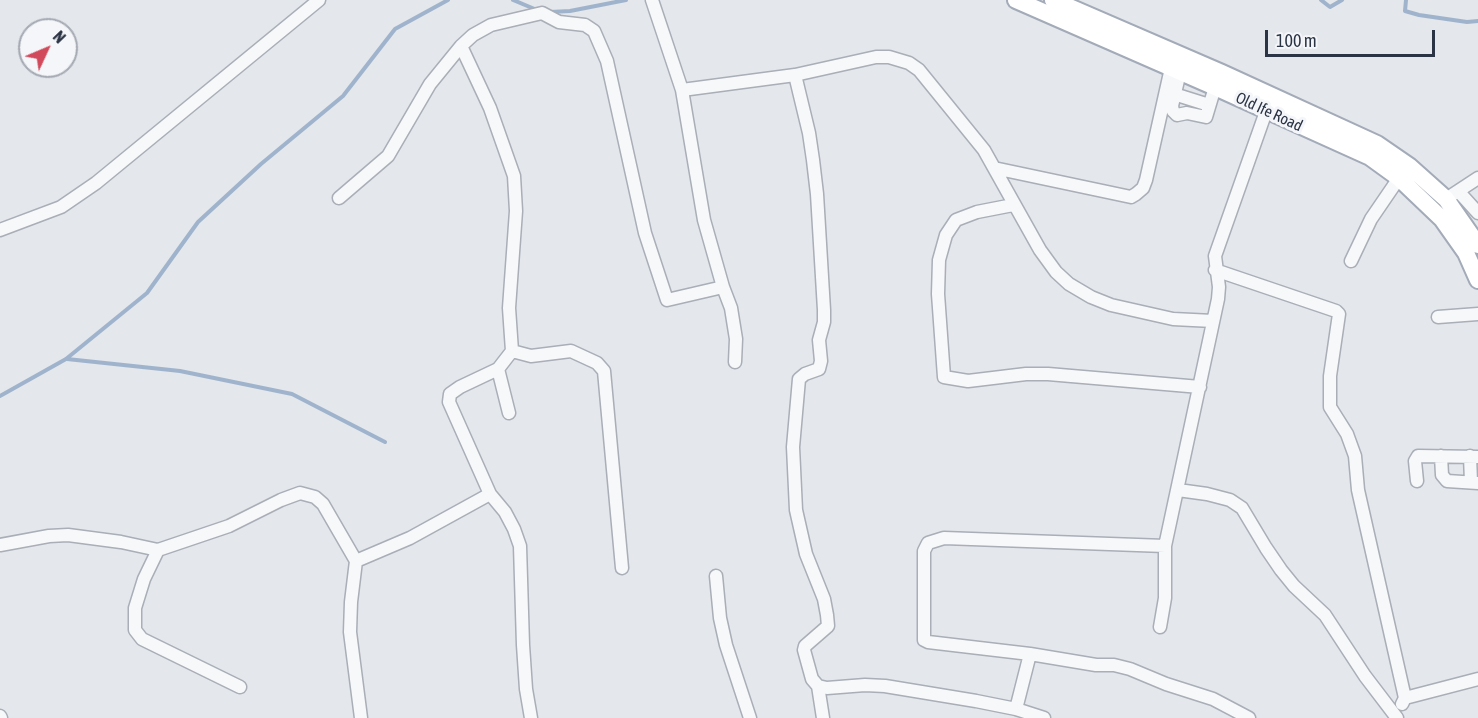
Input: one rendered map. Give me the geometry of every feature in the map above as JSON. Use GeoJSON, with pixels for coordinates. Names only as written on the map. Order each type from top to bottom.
{"type":"FeatureCollection","features":[{"type":"Feature","properties":{"kind":"main road","name":"Old Ife Road"},"geometry":{"type":"LineString","coordinates":[[1016,0],[1215,87],[1269,103],[1377,144],[1452,196],[1474,220],[1478,245]]}},
{"type":"Feature","properties":{"kind":"main road","name":"Old Ife Road"},"geometry":{"type":"LineString","coordinates":[[1053,0],[1269,103],[1370,157],[1400,178],[1442,219],[1466,254],[1478,280]]}},
{"type":"Feature","properties":{"kind":"street"},"geometry":{"type":"LineString","coordinates":[[0,230],[61,207],[96,183],[133,155],[319,0]]}},
{"type":"Feature","properties":{"kind":"street"},"geometry":{"type":"LineString","coordinates":[[542,13],[546,0]]}},
{"type":"Feature","properties":{"kind":"street"},"geometry":{"type":"LineString","coordinates":[[652,0],[682,90],[704,220],[733,318],[736,339],[735,362]]}},
{"type":"Feature","properties":{"kind":"street"},"geometry":{"type":"LineString","coordinates":[[339,198],[388,156],[430,84],[473,35],[490,25],[542,13],[559,22],[585,25],[594,31],[608,61],[645,233],[667,300],[723,287]]}},
{"type":"Feature","properties":{"kind":"street"},"geometry":{"type":"LineString","coordinates":[[461,46],[490,108],[514,176],[516,211],[509,308],[512,351],[498,369],[450,394],[449,402],[490,494],[505,512],[520,546],[525,678],[531,718]]}},
{"type":"Feature","properties":{"kind":"street"},"geometry":{"type":"LineString","coordinates":[[682,90],[795,75],[876,57],[889,57],[909,63],[919,70],[984,150],[1040,250],[1056,272],[1070,284],[1090,297],[1111,305],[1173,318],[1213,321]]}},
{"type":"Feature","properties":{"kind":"street"},"geometry":{"type":"LineString","coordinates":[[1175,70],[1173,111],[1177,115],[1187,113],[1206,117],[1215,87]]}},
{"type":"Feature","properties":{"kind":"street"},"geometry":{"type":"LineString","coordinates":[[994,168],[1131,197],[1136,195],[1143,188],[1146,180],[1175,70]]}},
{"type":"Feature","properties":{"kind":"street"},"geometry":{"type":"LineString","coordinates":[[795,75],[813,160],[824,310],[824,322],[819,340],[821,361],[819,369],[799,379],[793,447],[796,510],[806,554],[824,599],[827,615],[828,626],[805,646],[804,650],[812,679],[818,686],[823,718]]}},
{"type":"Feature","properties":{"kind":"street"},"geometry":{"type":"LineString","coordinates":[[1174,94],[1209,105]]}},
{"type":"Feature","properties":{"kind":"street"},"geometry":{"type":"LineString","coordinates":[[1160,627],[1165,598],[1165,546],[1200,387],[1219,287],[1215,256],[1269,103]]}},
{"type":"Feature","properties":{"kind":"street"},"geometry":{"type":"LineString","coordinates":[[1351,261],[1371,219],[1400,178]]}},
{"type":"Feature","properties":{"kind":"street"},"geometry":{"type":"LineString","coordinates":[[1452,196],[1478,178]]}},
{"type":"Feature","properties":{"kind":"street"},"geometry":{"type":"LineString","coordinates":[[1013,205],[977,212],[956,220],[946,235],[939,260],[938,294],[944,377],[968,381],[1026,374],[1048,374],[1200,387]]}},
{"type":"Feature","properties":{"kind":"street"},"geometry":{"type":"LineString","coordinates":[[1178,490],[1230,500],[1242,508],[1281,570],[1294,586],[1325,615],[1365,676],[1396,717],[1405,698],[1358,490],[1355,456],[1347,434],[1330,407],[1330,376],[1339,314],[1336,311],[1215,270]]}},
{"type":"Feature","properties":{"kind":"street"},"geometry":{"type":"LineString","coordinates":[[1438,317],[1478,314]]}},
{"type":"Feature","properties":{"kind":"street"},"geometry":{"type":"LineString","coordinates":[[512,351],[531,356],[571,351],[597,363],[604,371],[622,568]]}},
{"type":"Feature","properties":{"kind":"street"},"geometry":{"type":"LineString","coordinates":[[498,369],[509,413]]}},
{"type":"Feature","properties":{"kind":"street"},"geometry":{"type":"LineString","coordinates":[[1417,481],[1416,458],[1441,456],[1474,456],[1474,482],[1444,479],[1441,456]]}},
{"type":"Feature","properties":{"kind":"street"},"geometry":{"type":"LineString","coordinates":[[0,545],[68,535],[121,542],[158,550],[229,526],[280,500],[300,493],[315,496],[323,504],[356,561],[350,632],[361,718]]}},
{"type":"Feature","properties":{"kind":"street"},"geometry":{"type":"LineString","coordinates":[[356,561],[410,538],[490,494]]}},
{"type":"Feature","properties":{"kind":"street"},"geometry":{"type":"LineString","coordinates":[[1165,546],[944,538],[928,543],[924,551],[924,639],[928,642],[1030,654],[1087,664],[1114,665],[1213,699],[1248,718]]}},
{"type":"Feature","properties":{"kind":"street"},"geometry":{"type":"LineString","coordinates":[[158,550],[144,579],[135,608],[135,630],[142,639],[240,687]]}},
{"type":"Feature","properties":{"kind":"street"},"geometry":{"type":"LineString","coordinates":[[716,576],[720,618],[726,645],[750,718]]}},
{"type":"Feature","properties":{"kind":"street"},"geometry":{"type":"LineString","coordinates":[[1016,709],[1030,654]]}},
{"type":"Feature","properties":{"kind":"street"},"geometry":{"type":"LineString","coordinates":[[1405,698],[1478,679]]}},
{"type":"Feature","properties":{"kind":"street"},"geometry":{"type":"LineString","coordinates":[[818,686],[827,688],[885,686],[1016,709],[1044,718]]}},
{"type":"Feature","properties":{"kind":"waterway"},"geometry":{"type":"LineString","coordinates":[[0,396],[66,359],[147,293],[198,222],[261,164],[343,96],[395,29],[448,0]]}},
{"type":"Feature","properties":{"kind":"waterway"},"geometry":{"type":"LineString","coordinates":[[513,0],[537,10]]}},
{"type":"Feature","properties":{"kind":"waterway"},"geometry":{"type":"LineString","coordinates":[[550,12],[570,11],[626,0]]}},
{"type":"Feature","properties":{"kind":"waterway"},"geometry":{"type":"LineString","coordinates":[[1321,0],[1330,7],[1342,0]]}},
{"type":"Feature","properties":{"kind":"waterway"},"geometry":{"type":"LineString","coordinates":[[1406,0],[1405,11],[1467,22],[1478,21]]}},
{"type":"Feature","properties":{"kind":"waterway"},"geometry":{"type":"LineString","coordinates":[[67,359],[180,371],[292,394],[385,442]]}}]}
